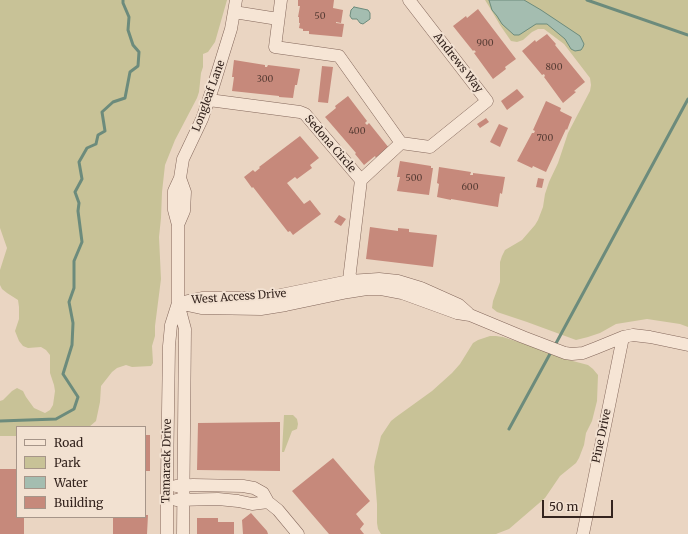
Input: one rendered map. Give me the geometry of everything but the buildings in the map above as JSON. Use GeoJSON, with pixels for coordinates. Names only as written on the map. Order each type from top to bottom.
{"type":"FeatureCollection","features":[{"type":"Feature","properties":{"kind":"street","name":"Longleaf Lane"},"geometry":{"type":"LineString","coordinates":[[178,303],[178,225],[184,212],[184,192],[180,178],[183,158],[198,128],[209,100],[227,42],[236,0]]}},
{"type":"Feature","properties":{"kind":"street"},"geometry":{"type":"LineString","coordinates":[[278,0],[275,47],[339,56],[401,143],[361,180]]}},
{"type":"Feature","properties":{"kind":"street","name":"Andrews Way"},"geometry":{"type":"LineString","coordinates":[[401,143],[430,147],[487,101],[410,0]]}},
{"type":"Feature","properties":{"kind":"street"},"geometry":{"type":"LineString","coordinates":[[234,12],[278,18]]}},
{"type":"Feature","properties":{"kind":"street","name":"Sedona Circle"},"geometry":{"type":"LineString","coordinates":[[209,100],[300,112],[305,114],[361,180],[348,286]]}},
{"type":"Feature","properties":{"kind":"street","name":"West Access Drive"},"geometry":{"type":"LineString","coordinates":[[178,303],[202,298],[271,297],[348,286],[395,291],[410,295],[456,313],[470,315],[523,337],[572,354],[583,353],[623,337],[633,335],[641,335],[688,345]]}},
{"type":"Feature","properties":{"kind":"street","name":"Tamarack Drive"},"geometry":{"type":"LineString","coordinates":[[167,534],[166,500],[170,334],[171,325],[178,303]]}},
{"type":"Feature","properties":{"kind":"street","name":"Tamarack Drive"},"geometry":{"type":"LineString","coordinates":[[178,303],[185,329],[182,534]]}},
{"type":"Feature","properties":{"kind":"street","name":"Pine Drive"},"geometry":{"type":"LineString","coordinates":[[582,534],[623,337]]}},
{"type":"Feature","properties":{"kind":"street"},"geometry":{"type":"LineString","coordinates":[[168,387],[184,388]]}},
{"type":"Feature","properties":{"kind":"street"},"geometry":{"type":"LineString","coordinates":[[167,487],[251,487],[261,492],[268,502],[274,506],[298,534]]}},
{"type":"Feature","properties":{"kind":"street"},"geometry":{"type":"LineString","coordinates":[[166,500],[218,499],[252,504],[268,502]]}},
{"type":"Feature","properties":{"kind":"green space"},"geometry":{"type":"Polygon","coordinates":[[[0,0],[227,0],[215,42],[208,52],[203,54],[203,67],[197,98],[175,140],[165,165],[159,237],[161,279],[155,336],[152,346],[153,363],[151,366],[132,367],[126,365],[117,368],[112,372],[101,386],[100,402],[96,421],[90,426],[16,426],[16,436],[0,436],[0,401],[12,391],[17,388],[23,391],[34,408],[45,413],[50,410],[53,405],[55,391],[50,373],[50,355],[41,347],[28,348],[23,346],[15,331],[19,319],[18,300],[2,289],[0,285],[0,270],[7,248],[0,228],[0,0]]]}},
{"type":"Feature","properties":{"kind":"green space"},"geometry":{"type":"Polygon","coordinates":[[[485,0],[688,0],[688,327],[680,324],[647,319],[616,324],[600,333],[576,340],[497,312],[492,308],[500,282],[500,262],[502,256],[505,250],[522,240],[538,220],[549,182],[558,163],[568,133],[590,91],[591,85],[590,78],[564,44],[544,29],[538,29],[532,32],[523,40],[517,42],[511,41],[485,0]]]}},
{"type":"Feature","properties":{"kind":"green space"},"geometry":{"type":"Polygon","coordinates":[[[490,336],[503,337],[588,365],[598,375],[597,401],[592,421],[586,433],[584,445],[579,458],[576,463],[560,476],[545,498],[509,529],[496,534],[381,534],[377,523],[374,467],[381,436],[391,421],[432,391],[452,373],[460,364],[473,343],[490,336]]]}},
{"type":"Feature","properties":{"kind":"green space"},"geometry":{"type":"Polygon","coordinates":[[[284,415],[293,415],[297,419],[298,424],[297,429],[292,431],[284,452],[282,452],[284,415]]]}},
{"type":"Feature","properties":{"kind":"water"},"geometry":{"type":"Polygon","coordinates":[[[489,0],[524,0],[580,36],[584,44],[583,47],[581,50],[575,51],[571,49],[565,39],[547,24],[536,24],[519,35],[514,35],[502,24],[492,10],[489,0]]]}},
{"type":"Feature","properties":{"kind":"water"},"geometry":{"type":"Polygon","coordinates":[[[354,7],[368,10],[370,13],[370,19],[363,24],[357,19],[352,19],[350,16],[351,10],[354,7]]]}},
{"type":"Feature","properties":{"kind":"waterway"},"geometry":{"type":"LineString","coordinates":[[0,421],[56,419],[74,409],[78,397],[63,374],[72,345],[73,323],[69,302],[74,288],[74,261],[82,242],[78,211],[79,203],[75,192],[82,179],[79,162],[87,148],[96,144],[98,135],[105,131],[102,112],[113,102],[125,98],[130,72],[138,66],[139,52],[133,45],[128,30],[129,17],[123,0]]}},
{"type":"Feature","properties":{"kind":"waterway"},"geometry":{"type":"LineString","coordinates":[[587,0],[688,35]]}},
{"type":"Feature","properties":{"kind":"waterway"},"geometry":{"type":"LineString","coordinates":[[554,347],[688,99]]}},
{"type":"Feature","properties":{"kind":"waterway"},"geometry":{"type":"LineString","coordinates":[[509,429],[551,352]]}}]}
